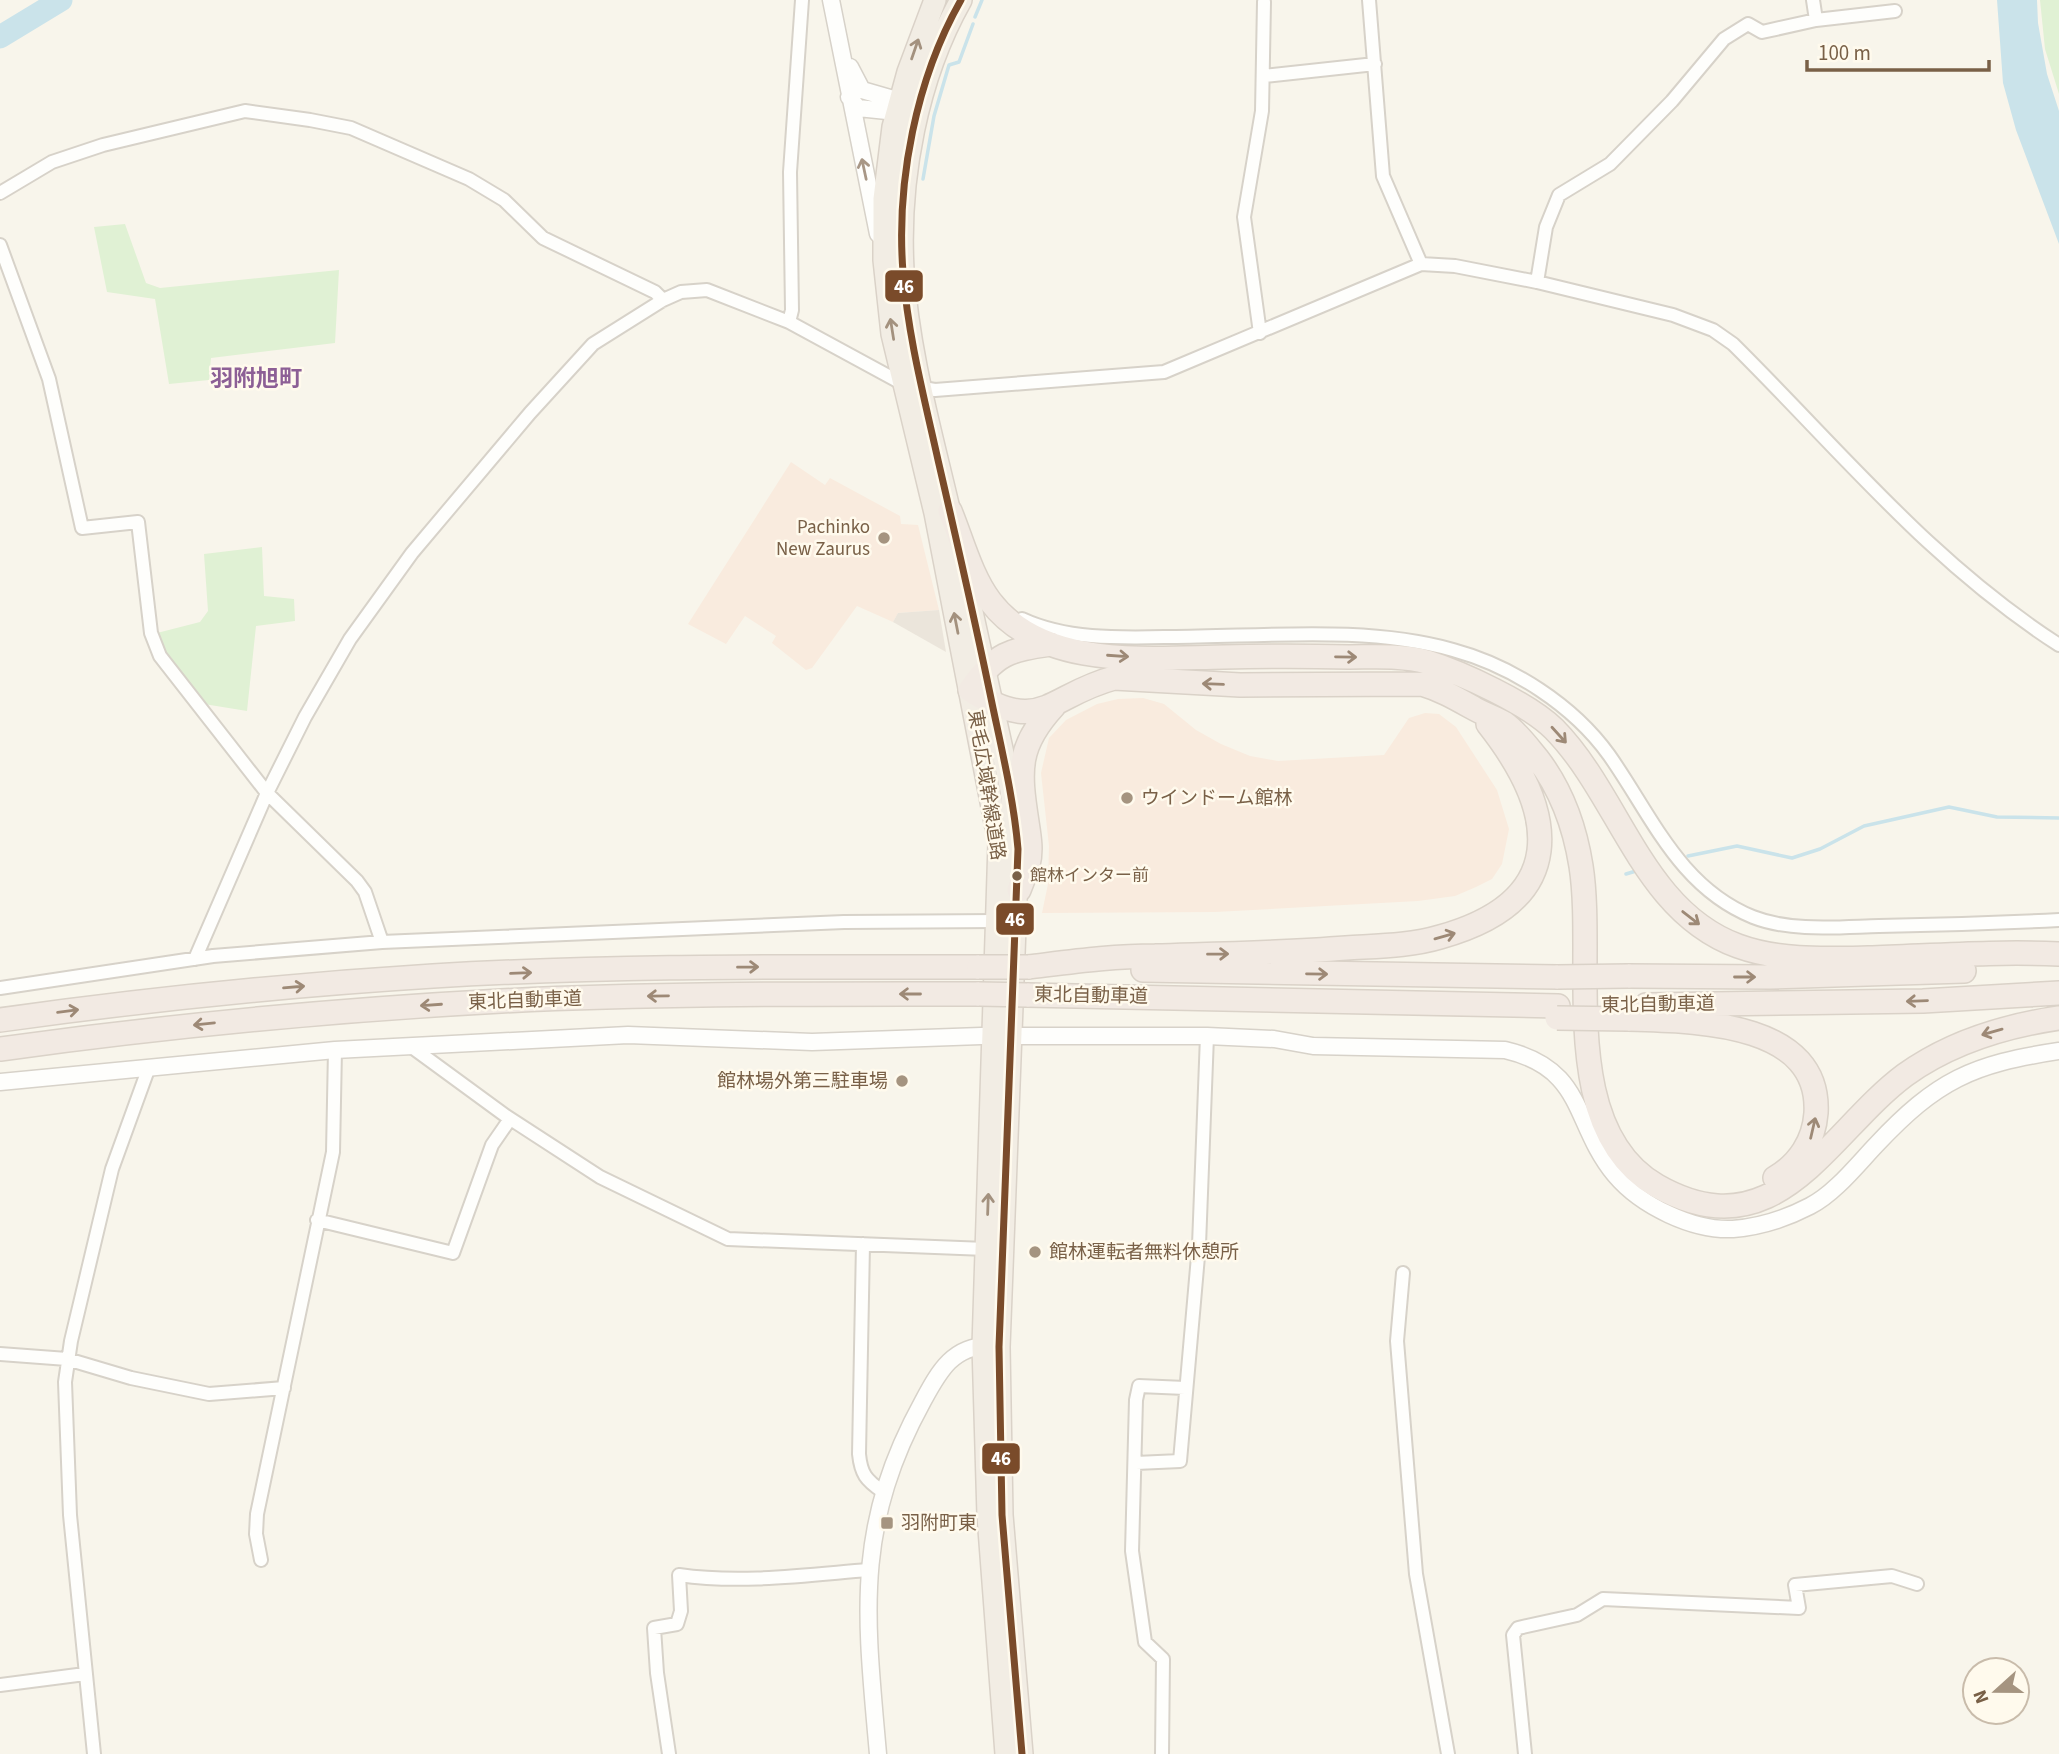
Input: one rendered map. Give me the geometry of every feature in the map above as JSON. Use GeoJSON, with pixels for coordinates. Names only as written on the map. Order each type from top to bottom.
{"type":"FeatureCollection","features":[{"type":"Feature","properties":{"kind":"highway","name":"東毛広域幹線道路"},"geometry":{"type":"LineString","coordinates":[[935,0],[898,107],[886,187],[884,260],[892,334],[914,387],[950,511],[993,705],[1016,826],[1019,890],[1003,1036],[986,1249],[1002,1515],[1023,1754]]}},
{"type":"Feature","properties":{"kind":"highway","name":"東毛広域幹線道路"},"geometry":{"type":"LineString","coordinates":[[961,0],[941,43],[919,114],[906,182],[902,250],[914,387],[999,843],[998,921],[1003,1036],[991,1346],[988,1516],[1006,1754]]}},
{"type":"Feature","properties":{"kind":"highway"},"geometry":{"type":"LineString","coordinates":[[950,511],[990,602],[1010,622],[1052,644],[1091,654],[1138,657],[1410,658],[1458,673],[1503,698],[1523,704],[1563,739],[1586,769],[1663,890],[1679,909],[1723,940],[1762,953],[1800,958],[2059,954]]}},
{"type":"Feature","properties":{"kind":"highway"},"geometry":{"type":"LineString","coordinates":[[1052,644],[1013,650],[985,668],[970,690],[993,705],[1022,712],[1054,706],[1099,682],[1131,677],[1240,685],[1422,684],[1443,690],[1505,724],[1541,764],[1562,801],[1577,843],[1586,924],[1587,1030],[1597,1101],[1608,1129],[1627,1159],[1653,1184],[1670,1192],[1724,1205],[1756,1200],[1776,1192],[1812,1169],[1888,1090],[1928,1060],[1975,1037],[2059,1018]]}},
{"type":"Feature","properties":{"kind":"highway"},"geometry":{"type":"LineString","coordinates":[[1503,698],[1565,778],[1590,842],[1597,894],[1601,1050],[1611,1100],[1627,1137],[1651,1166],[1686,1185],[1706,1190],[1724,1191],[1760,1184],[1777,1177],[1802,1155],[1815,1124],[1812,1087],[1800,1066],[1779,1046],[1761,1036],[1712,1022],[1628,1012]]}},
{"type":"Feature","properties":{"kind":"highway"},"geometry":{"type":"LineString","coordinates":[[1019,890],[1029,863],[1030,838],[1021,785],[1024,753],[1039,723],[1054,706]]}},
{"type":"Feature","properties":{"kind":"highway"},"geometry":{"type":"LineString","coordinates":[[1028,967],[1126,956],[1239,954],[1402,944],[1457,932],[1494,916],[1506,908],[1528,882],[1538,858],[1541,830],[1534,800],[1521,769],[1478,710]]}},
{"type":"Feature","properties":{"kind":"highway","name":"東北自動車道"},"geometry":{"type":"LineString","coordinates":[[0,1020],[212,995],[433,976],[693,967],[1028,967],[1558,976],[1843,976],[2059,966]]}},
{"type":"Feature","properties":{"kind":"highway","name":"東北自動車道"},"geometry":{"type":"LineString","coordinates":[[0,1049],[215,1023],[457,1003],[748,995],[979,994],[1334,1000],[1558,1012],[1628,1012],[2059,993]]}},
{"type":"Feature","properties":{"kind":"street"},"geometry":{"type":"LineString","coordinates":[[789,322],[792,310],[790,172],[802,0]]}},
{"type":"Feature","properties":{"kind":"street"},"geometry":{"type":"LineString","coordinates":[[1369,0],[1383,176],[1421,264]]}},
{"type":"Feature","properties":{"kind":"street"},"geometry":{"type":"LineString","coordinates":[[1814,0],[1816,20]]}},
{"type":"Feature","properties":{"kind":"street"},"geometry":{"type":"LineString","coordinates":[[1260,333],[1244,216],[1261,120],[1264,2]]}},
{"type":"Feature","properties":{"kind":"street"},"geometry":{"type":"LineString","coordinates":[[832,6],[856,82],[866,92],[919,114]]}},
{"type":"Feature","properties":{"kind":"street"},"geometry":{"type":"LineString","coordinates":[[832,6],[884,260]]}},
{"type":"Feature","properties":{"kind":"street"},"geometry":{"type":"LineString","coordinates":[[1537,282],[1549,214],[1559,195],[1610,164],[1672,101],[1724,39],[1748,24],[1762,32],[1816,20],[1895,11]]}},
{"type":"Feature","properties":{"kind":"street"},"geometry":{"type":"LineString","coordinates":[[1264,76],[1375,64]]}},
{"type":"Feature","properties":{"kind":"street"},"geometry":{"type":"LineString","coordinates":[[849,97],[858,108],[898,107]]}},
{"type":"Feature","properties":{"kind":"street"},"geometry":{"type":"LineString","coordinates":[[0,193],[52,162],[103,145],[245,111],[310,120],[351,128],[478,184],[504,200],[543,238],[655,292],[663,300]]}},
{"type":"Feature","properties":{"kind":"street"},"geometry":{"type":"LineString","coordinates":[[0,245],[49,379],[82,528],[138,522],[151,633],[160,656],[267,793],[365,892],[382,942]]}},
{"type":"Feature","properties":{"kind":"street"},"geometry":{"type":"LineString","coordinates":[[195,959],[267,793],[305,717],[350,639],[412,553],[582,353],[663,300],[681,292],[707,290],[789,322],[914,387],[1164,372],[1260,333],[1402,269],[1421,264],[1455,266],[1537,282],[1674,315],[1725,337],[1776,386],[1858,477],[1948,561],[1993,599],[2059,645]]}},
{"type":"Feature","properties":{"kind":"street"},"geometry":{"type":"LineString","coordinates":[[1020,618],[1034,625],[1104,637],[1388,638],[1452,650],[1490,662],[1524,680],[1584,728],[1608,753],[1683,868],[1702,887],[1753,917],[1775,923],[1853,927],[2059,920]]}},
{"type":"Feature","properties":{"kind":"street"},"geometry":{"type":"LineString","coordinates":[[0,988],[195,959],[382,942],[844,922],[998,921]]}},
{"type":"Feature","properties":{"kind":"street"},"geometry":{"type":"LineString","coordinates":[[0,1082],[335,1050],[628,1035],[813,1042],[1003,1036],[1206,1036],[1274,1040],[1313,1046],[1504,1050],[1531,1056],[1547,1066],[1573,1095],[1592,1138],[1615,1175],[1644,1201],[1688,1220],[1732,1229],[1768,1223],[1812,1205],[1855,1167],[1903,1116],[1941,1086],[1970,1070],[2005,1059],[2059,1051]]}},
{"type":"Feature","properties":{"kind":"street"},"geometry":{"type":"LineString","coordinates":[[1136,1463],[1180,1461],[1199,1245],[1206,1036]]}},
{"type":"Feature","properties":{"kind":"street"},"geometry":{"type":"LineString","coordinates":[[409,1045],[510,1119],[600,1177],[728,1239],[986,1249]]}},
{"type":"Feature","properties":{"kind":"street"},"geometry":{"type":"LineString","coordinates":[[261,1560],[256,1534],[257,1514],[333,1152],[335,1050]]}},
{"type":"Feature","properties":{"kind":"street"},"geometry":{"type":"LineString","coordinates":[[94,1754],[69,1503],[67,1359],[112,1169],[149,1067]]}},
{"type":"Feature","properties":{"kind":"street"},"geometry":{"type":"LineString","coordinates":[[317,1220],[453,1253],[492,1145],[510,1119]]}},
{"type":"Feature","properties":{"kind":"street"},"geometry":{"type":"LineString","coordinates":[[863,1244],[860,1471],[867,1481],[882,1491]]}},
{"type":"Feature","properties":{"kind":"street"},"geometry":{"type":"LineString","coordinates":[[1403,1273],[1397,1341],[1416,1574],[1448,1754]]}},
{"type":"Feature","properties":{"kind":"street"},"geometry":{"type":"LineString","coordinates":[[878,1754],[867,1632],[868,1570],[882,1491],[918,1410],[937,1376],[954,1355],[991,1346]]}},
{"type":"Feature","properties":{"kind":"street"},"geometry":{"type":"LineString","coordinates":[[0,1354],[67,1359],[131,1378],[209,1394],[284,1388]]}},
{"type":"Feature","properties":{"kind":"street"},"geometry":{"type":"LineString","coordinates":[[1162,1754],[1163,1659],[1145,1642],[1132,1551],[1136,1400],[1139,1386],[1185,1388]]}},
{"type":"Feature","properties":{"kind":"street"},"geometry":{"type":"LineString","coordinates":[[669,1754],[657,1674],[654,1628],[677,1624],[681,1611],[679,1576],[793,1576],[868,1570]]}},
{"type":"Feature","properties":{"kind":"street"},"geometry":{"type":"LineString","coordinates":[[1525,1754],[1513,1635],[1518,1628],[1577,1615],[1603,1599],[1799,1608],[1795,1585],[1892,1576],[1917,1584]]}},
{"type":"Feature","properties":{"kind":"street"},"geometry":{"type":"LineString","coordinates":[[0,1685],[85,1674]]}},
{"type":"Feature","properties":{"kind":"shaded area"},"geometry":{"type":"Polygon","coordinates":[[[791,462],[825,485],[830,478],[900,516],[901,524],[918,525],[939,610],[898,613],[893,622],[857,606],[812,668],[806,670],[772,643],[776,636],[745,616],[726,644],[688,624],[791,462]]]}},
{"type":"Feature","properties":{"kind":"shaded area"},"geometry":{"type":"Polygon","coordinates":[[[939,610],[946,652],[893,622],[898,613],[939,610]]]}},
{"type":"Feature","properties":{"kind":"shaded area"},"geometry":{"type":"Polygon","coordinates":[[[1143,698],[1164,704],[1196,730],[1221,744],[1250,756],[1278,761],[1384,755],[1409,718],[1425,713],[1439,714],[1456,727],[1497,790],[1509,829],[1502,864],[1492,879],[1476,887],[1455,896],[1418,901],[1215,912],[1042,913],[1048,884],[1049,846],[1041,773],[1049,738],[1066,720],[1097,704],[1118,699],[1143,698]]]}},
{"type":"Feature","properties":{"kind":"green space"},"geometry":{"type":"Polygon","coordinates":[[[2040,0],[2059,0],[2059,94],[2045,49],[2040,0]]]}},
{"type":"Feature","properties":{"kind":"green space"},"geometry":{"type":"Polygon","coordinates":[[[125,224],[146,283],[160,288],[339,270],[335,343],[211,358],[209,380],[169,384],[155,299],[107,292],[94,227],[125,224]]]}},
{"type":"Feature","properties":{"kind":"green space"},"geometry":{"type":"Polygon","coordinates":[[[262,547],[264,596],[294,599],[295,621],[256,626],[247,711],[204,704],[164,653],[157,633],[200,622],[208,611],[204,554],[262,547]]]}},
{"type":"Feature","properties":{"kind":"water"},"geometry":{"type":"Polygon","coordinates":[[[1997,0],[2037,0],[2047,74],[2059,111],[2059,244],[2016,130],[2003,83],[1997,0]]]}},
{"type":"Feature","properties":{"kind":"waterway"},"geometry":{"type":"LineString","coordinates":[[0,37],[61,0]]}},
{"type":"Feature","properties":{"kind":"waterway"},"geometry":{"type":"LineString","coordinates":[[975,17],[982,0]]}},
{"type":"Feature","properties":{"kind":"waterway"},"geometry":{"type":"LineString","coordinates":[[923,179],[934,116],[949,65],[959,62],[973,24]]}},
{"type":"Feature","properties":{"kind":"waterway"},"geometry":{"type":"LineString","coordinates":[[1688,856],[1737,846],[1792,858],[1820,849],[1864,826],[1949,807],[1997,817],[2059,818]]}},
{"type":"Feature","properties":{"kind":"waterway"},"geometry":{"type":"LineString","coordinates":[[1626,874],[1636,871]]}},
{"type":"Feature","properties":{"kind":"transit line","name":"46"},"geometry":{"type":"LineString","coordinates":[[961,0],[932,63],[912,132],[903,203],[903,272],[922,390],[1004,761],[1018,849],[999,1347],[1002,1515],[1022,1754]]}},
{"type":"Feature","properties":{"kind":"place","name":"Pachinko New Zaurus"},"geometry":{"type":"Point","coordinates":[884,538]}},
{"type":"Feature","properties":{"kind":"place","name":"ウインドーム館林"},"geometry":{"type":"Point","coordinates":[1127,798]}},
{"type":"Feature","properties":{"kind":"place","name":"館林インター前"},"geometry":{"type":"Point","coordinates":[1017,876]}},
{"type":"Feature","properties":{"kind":"place","name":"館林場外第三駐車場"},"geometry":{"type":"Point","coordinates":[902,1081]}},
{"type":"Feature","properties":{"kind":"place","name":"館林運転者無料休憩所"},"geometry":{"type":"Point","coordinates":[1035,1252]}},
{"type":"Feature","properties":{"kind":"place","name":"羽附町東"},"geometry":{"type":"Point","coordinates":[887,1523]}},
{"type":"Feature","properties":{"kind":"district","name":"羽附旭町"},"geometry":{"type":"Point","coordinates":[256,378]}}]}
